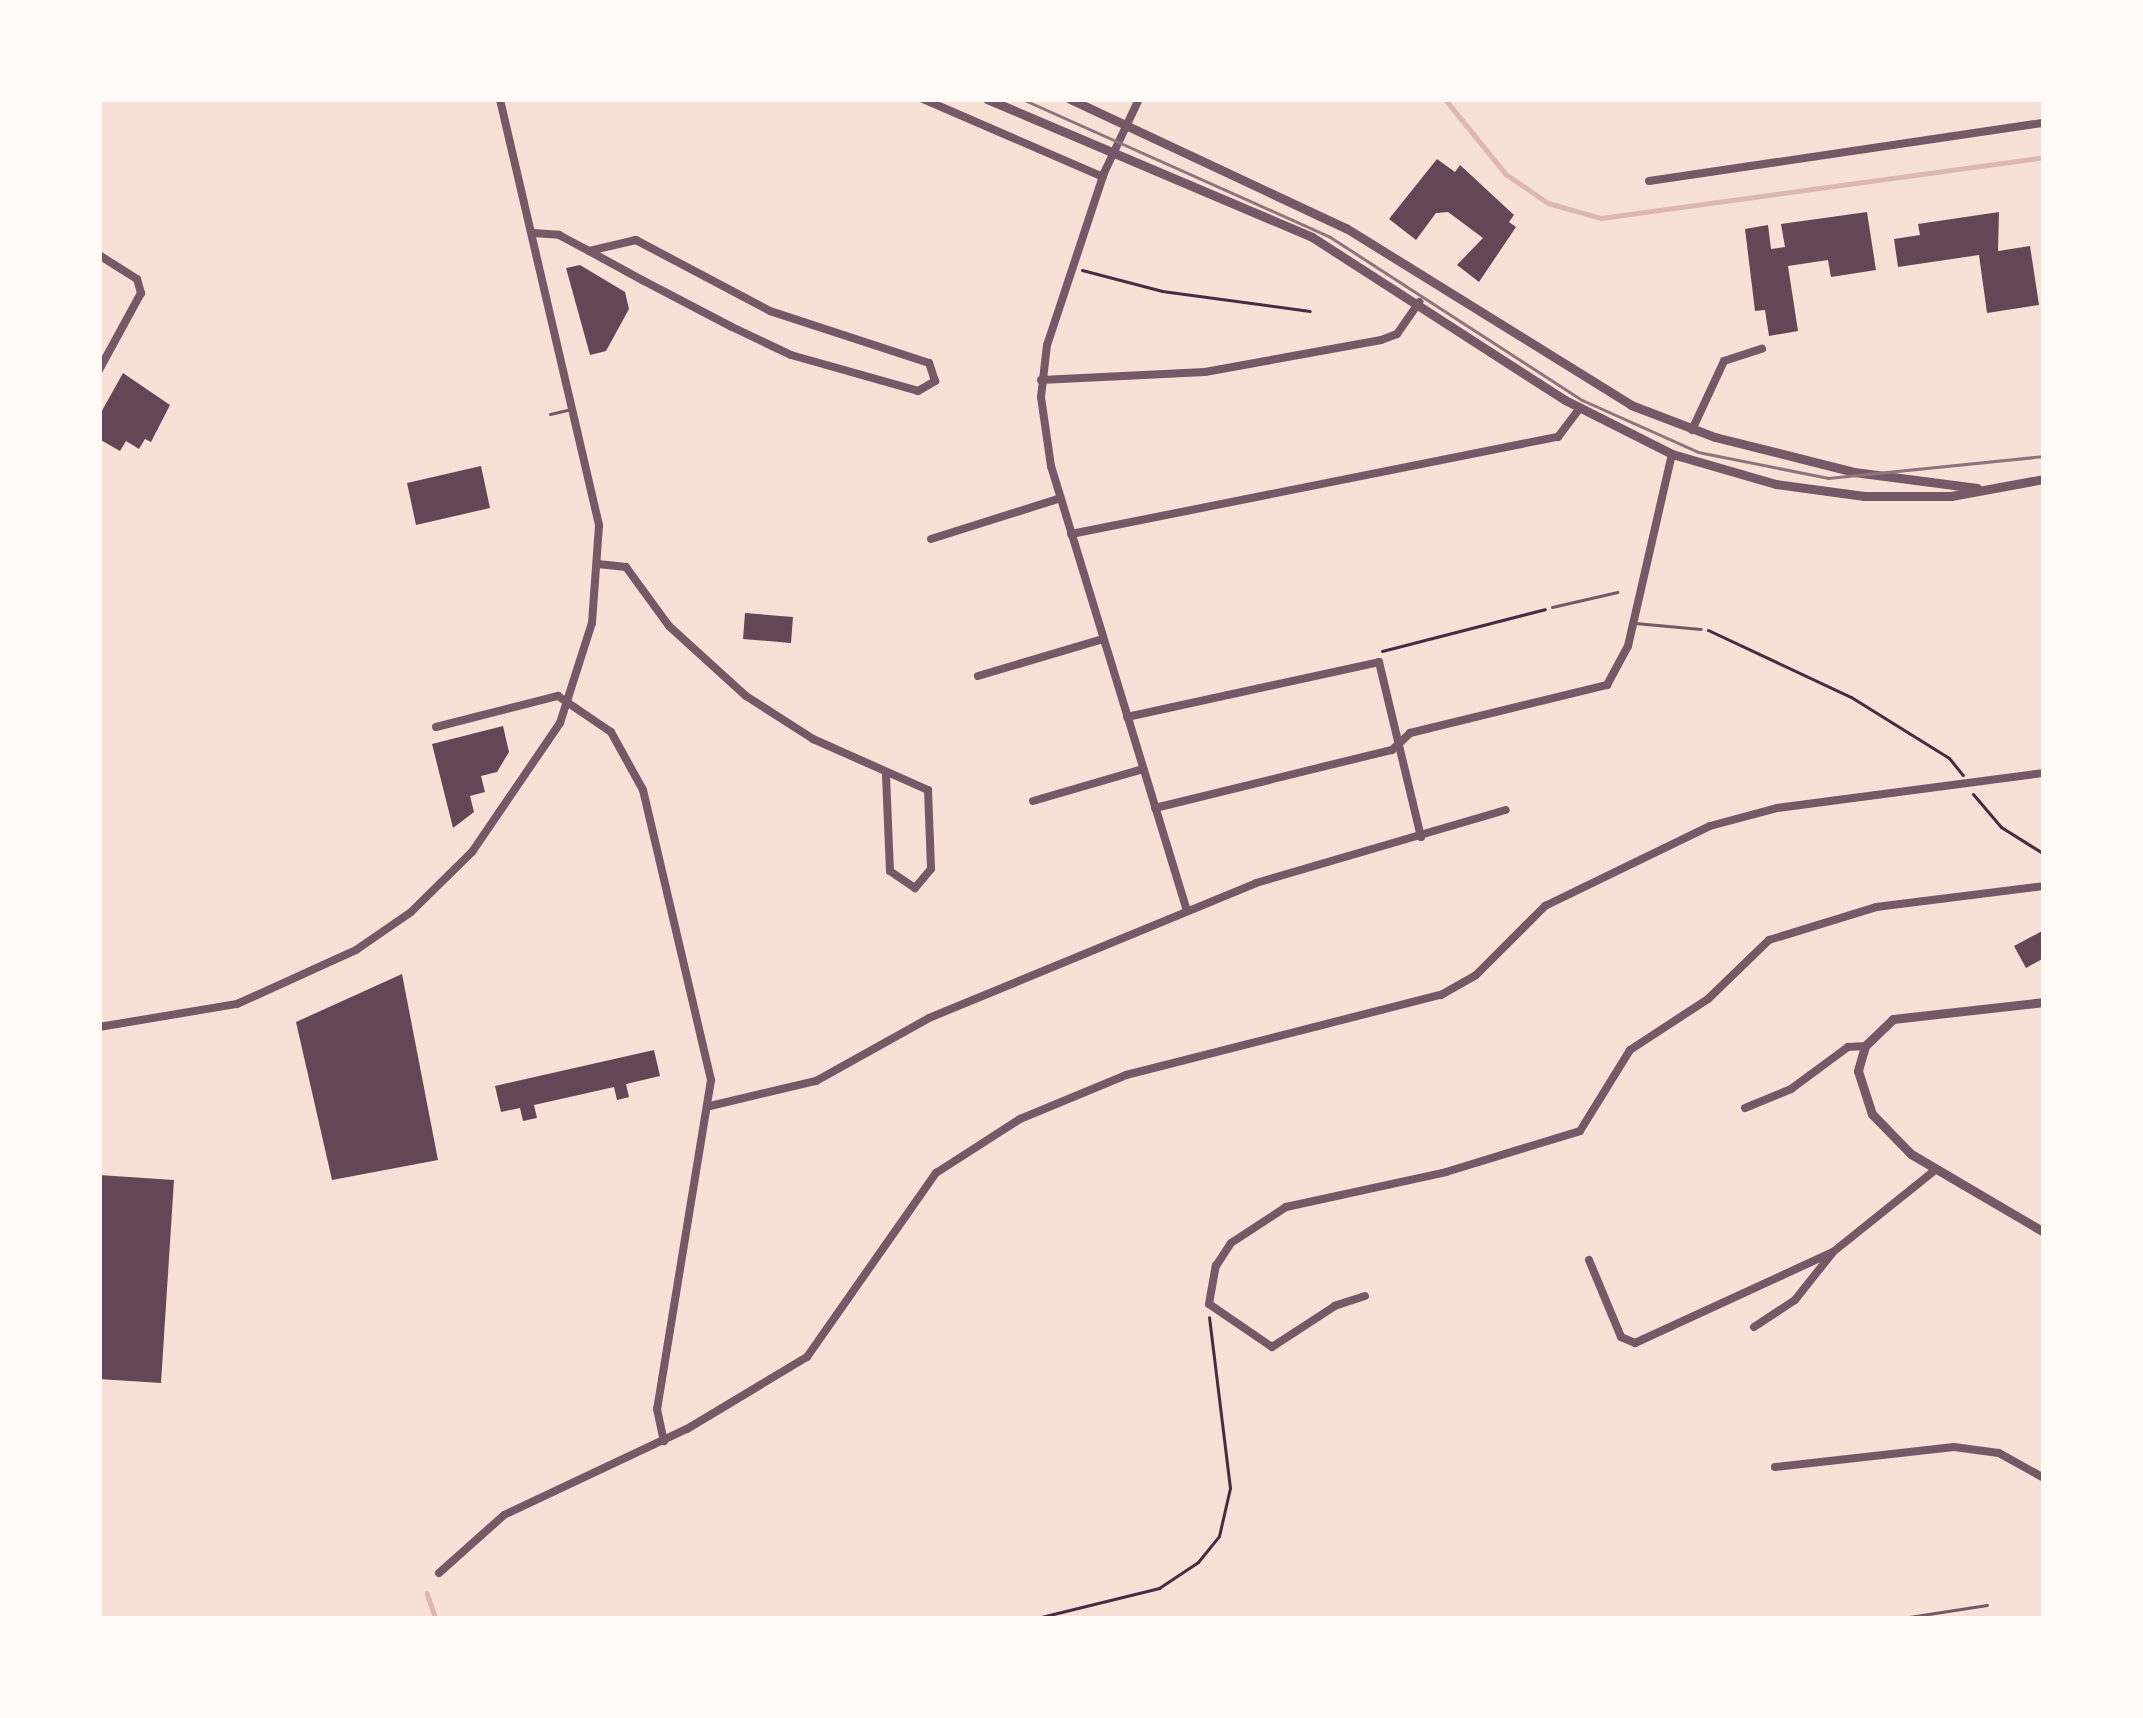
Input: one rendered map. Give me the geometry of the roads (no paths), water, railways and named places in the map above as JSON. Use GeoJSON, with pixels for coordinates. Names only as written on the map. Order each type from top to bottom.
{"type":"FeatureCollection","features":[{"type":"Feature","properties":{"kind":"street"},"geometry":{"type":"LineString","coordinates":[[99,1027],[194,1015],[286,987],[411,912],[508,810],[570,700],[592,623],[598,564],[596,506],[500,99]]}},
{"type":"Feature","properties":{"kind":"street"},"geometry":{"type":"LineString","coordinates":[[922,99],[1103,177]]}},
{"type":"Feature","properties":{"kind":"street"},"geometry":{"type":"LineString","coordinates":[[987,99],[1312,237],[1579,409],[1672,454],[1776,484],[1864,496],[1995,488],[2044,479]]}},
{"type":"Feature","properties":{"kind":"street"},"geometry":{"type":"LineString","coordinates":[[1070,99],[1310,208],[1589,383],[1692,430],[1868,475],[1995,488]]}},
{"type":"Feature","properties":{"kind":"street"},"geometry":{"type":"LineString","coordinates":[[1138,99],[1103,177],[1041,380],[1061,498],[1186,910]]}},
{"type":"Feature","properties":{"kind":"street"},"geometry":{"type":"LineString","coordinates":[[1649,181],[2044,123]]}},
{"type":"Feature","properties":{"kind":"street"},"geometry":{"type":"LineString","coordinates":[[533,233],[554,232],[589,251],[791,355],[918,391],[935,382],[925,361],[785,317],[636,240],[589,251]]}},
{"type":"Feature","properties":{"kind":"street"},"geometry":{"type":"LineString","coordinates":[[99,255],[141,285],[99,370]]}},
{"type":"Feature","properties":{"kind":"street"},"geometry":{"type":"LineString","coordinates":[[1041,380],[1205,372],[1363,344],[1397,334],[1419,302]]}},
{"type":"Feature","properties":{"kind":"street"},"geometry":{"type":"LineString","coordinates":[[1692,430],[1724,361],[1762,349]]}},
{"type":"Feature","properties":{"kind":"street"},"geometry":{"type":"LineString","coordinates":[[1071,534],[1558,436],[1579,409]]}},
{"type":"Feature","properties":{"kind":"street"},"geometry":{"type":"LineString","coordinates":[[1155,808],[1399,743],[1410,734],[1607,685],[1619,672],[1672,454]]}},
{"type":"Feature","properties":{"kind":"street"},"geometry":{"type":"LineString","coordinates":[[1864,496],[1868,475]]}},
{"type":"Feature","properties":{"kind":"street"},"geometry":{"type":"LineString","coordinates":[[931,539],[1061,498]]}},
{"type":"Feature","properties":{"kind":"street"},"geometry":{"type":"LineString","coordinates":[[598,564],[626,567],[669,626],[746,696],[886,774],[928,790],[931,869],[915,888],[890,871],[886,774]]}},
{"type":"Feature","properties":{"kind":"street"},"geometry":{"type":"LineString","coordinates":[[978,676],[1103,639]]}},
{"type":"Feature","properties":{"kind":"street"},"geometry":{"type":"LineString","coordinates":[[1127,717],[1380,657],[1421,838]]}},
{"type":"Feature","properties":{"kind":"street"},"geometry":{"type":"LineString","coordinates":[[436,727],[547,694],[570,700],[611,732],[643,790],[711,1080],[657,1409],[664,1441]]}},
{"type":"Feature","properties":{"kind":"street"},"geometry":{"type":"LineString","coordinates":[[1033,801],[1143,769]]}},
{"type":"Feature","properties":{"kind":"street"},"geometry":{"type":"LineString","coordinates":[[439,1574],[504,1515],[664,1441],[807,1357],[936,1173],[1020,1119],[1126,1075],[1441,995],[1476,975],[1545,906],[1710,826],[1777,808],[2044,772]]}},
{"type":"Feature","properties":{"kind":"street"},"geometry":{"type":"LineString","coordinates":[[710,1106],[816,1081],[929,1018],[1186,910],[1506,810]]}},
{"type":"Feature","properties":{"kind":"street"},"geometry":{"type":"LineString","coordinates":[[1365,1296],[1335,1306],[1272,1347],[1209,1304],[1216,1266],[1231,1243],[1286,1208],[1580,1131],[1630,1049],[1708,999],[1769,940],[1876,907],[2044,886]]}},
{"type":"Feature","properties":{"kind":"street"},"geometry":{"type":"LineString","coordinates":[[1745,1108],[1791,1089],[1848,1047],[1864,1046],[1906,1014],[2044,1002]]}},
{"type":"Feature","properties":{"kind":"street"},"geometry":{"type":"LineString","coordinates":[[1864,1046],[1858,1071],[1864,1101],[1933,1172],[2044,1232]]}},
{"type":"Feature","properties":{"kind":"street"},"geometry":{"type":"LineString","coordinates":[[1589,1260],[1621,1337],[1635,1343],[1833,1252],[1933,1172]]}},
{"type":"Feature","properties":{"kind":"street"},"geometry":{"type":"LineString","coordinates":[[1754,1327],[1801,1294],[1833,1252]]}},
{"type":"Feature","properties":{"kind":"street"},"geometry":{"type":"LineString","coordinates":[[1775,1468],[1954,1447],[2000,1453],[2044,1478]]}},
{"type":"Feature","properties":{"kind":"lane"},"geometry":{"type":"LineString","coordinates":[[550,414],[575,408]]}},
{"type":"Feature","properties":{"kind":"lane"},"geometry":{"type":"LineString","coordinates":[[1552,607],[1617,592]]}},
{"type":"Feature","properties":{"kind":"lane"},"geometry":{"type":"LineString","coordinates":[[1633,622],[1701,629]]}},
{"type":"Feature","properties":{"kind":"lane"},"geometry":{"type":"LineString","coordinates":[[1896,1619],[1987,1605]]}},
{"type":"Feature","properties":{"kind":"waterway"},"geometry":{"type":"LineString","coordinates":[[1445,99],[1506,174],[1548,203],[1601,218],[2044,157]]}},
{"type":"Feature","properties":{"kind":"waterway"},"geometry":{"type":"LineString","coordinates":[[427,1593],[436,1619]]}},
{"type":"Feature","properties":{"kind":"tram line"},"geometry":{"type":"LineString","coordinates":[[1022,99],[1330,237],[1582,400],[1698,452],[1828,478],[2044,456]]}}]}
